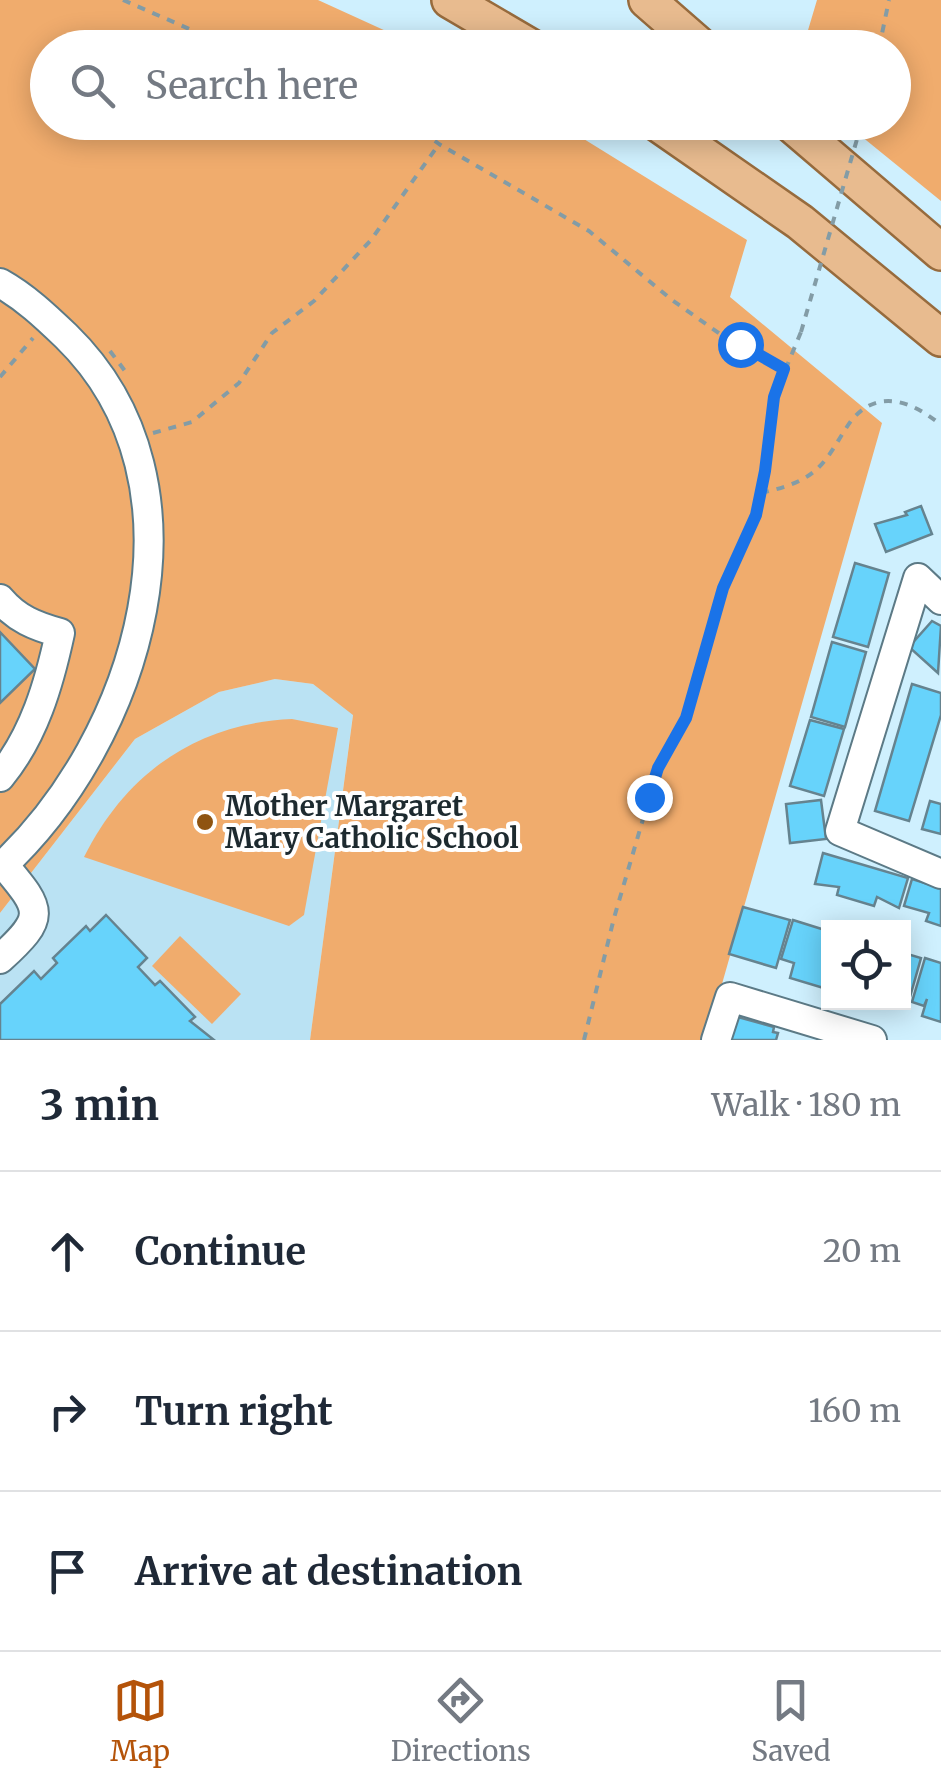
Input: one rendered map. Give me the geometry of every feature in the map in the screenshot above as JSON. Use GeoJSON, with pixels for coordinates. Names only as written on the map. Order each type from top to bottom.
{"type":"FeatureCollection","features":[{"type":"Feature","properties":{"kind":"main road"},"geometry":{"type":"LineString","coordinates":[[450,0],[501,30]]}},
{"type":"Feature","properties":{"kind":"main road"},"geometry":{"type":"LineString","coordinates":[[647,0],[681,30]]}},
{"type":"Feature","properties":{"kind":"main road"},"geometry":{"type":"LineString","coordinates":[[682,140],[800,222],[941,338]]}},
{"type":"Feature","properties":{"kind":"main road"},"geometry":{"type":"LineString","coordinates":[[811,140],[941,252]]}},
{"type":"Feature","properties":{"kind":"street"},"geometry":{"type":"LineString","coordinates":[[0,284],[36,307],[84,354],[105,382],[122,412],[144,483],[148,522],[143,598],[125,675],[111,714],[63,796],[2,867],[31,897],[34,911],[25,936],[0,959]]}},
{"type":"Feature","properties":{"kind":"street"},"geometry":{"type":"LineString","coordinates":[[941,600],[918,578],[840,832],[941,874]]}},
{"type":"Feature","properties":{"kind":"street"},"geometry":{"type":"LineString","coordinates":[[0,600],[14,615],[60,633],[49,687],[13,762],[0,777]]}},
{"type":"Feature","properties":{"kind":"street"},"geometry":{"type":"LineString","coordinates":[[716,1040],[730,997],[872,1040]]}},
{"type":"Feature","properties":{"kind":"path"},"geometry":{"type":"LineString","coordinates":[[123,0],[192,30]]}},
{"type":"Feature","properties":{"kind":"path"},"geometry":{"type":"LineString","coordinates":[[883,30],[889,0]]}},
{"type":"Feature","properties":{"kind":"path"},"geometry":{"type":"LineString","coordinates":[[434,140],[589,231],[688,312],[784,369]]}},
{"type":"Feature","properties":{"kind":"path"},"geometry":{"type":"LineString","coordinates":[[584,1040],[614,918],[658,768],[686,718],[723,588],[746,540],[761,493],[769,423],[784,369],[801,332],[857,140]]}},
{"type":"Feature","properties":{"kind":"path"},"geometry":{"type":"LineString","coordinates":[[151,434],[192,422],[239,383],[272,333],[314,301],[371,240],[439,144]]}},
{"type":"Feature","properties":{"kind":"path"},"geometry":{"type":"LineString","coordinates":[[761,493],[792,485],[820,466],[868,405],[896,400],[918,406],[941,424]]}},
{"type":"Feature","properties":{"kind":"shaded area"},"geometry":{"type":"Polygon","coordinates":[[[0,0],[318,0],[384,30],[30,30],[30,140],[585,140],[747,240],[730,297],[882,423],[706,1040],[310,1040],[353,715],[313,684],[275,679],[219,692],[135,739],[0,913],[0,0]]]}},
{"type":"Feature","properties":{"kind":"shaded area"},"geometry":{"type":"Polygon","coordinates":[[[817,0],[941,0],[941,201],[866,140],[911,140],[911,30],[808,30],[817,0]]]}},
{"type":"Feature","properties":{"kind":"shaded area","name":"Mother Margaret Mary Catholic School"},"geometry":{"type":"Polygon","coordinates":[[[275,679],[313,684],[353,714],[310,1040],[0,1040],[0,913],[135,739],[219,692],[275,679]]]}},
{"type":"Feature","properties":{"kind":"shaded area"},"geometry":{"type":"Polygon","coordinates":[[[292,719],[338,728],[304,915],[289,926],[84,857],[121,801],[168,758],[225,730],[292,719]]]}},
{"type":"Feature","properties":{"kind":"shaded area"},"geometry":{"type":"Polygon","coordinates":[[[180,936],[241,994],[212,1024],[152,966],[180,936]]]}},
{"type":"Feature","properties":{"kind":"building"},"geometry":{"type":"Polygon","coordinates":[[[921,506],[932,534],[886,552],[875,524],[907,515],[905,512],[921,506]]]}},
{"type":"Feature","properties":{"kind":"building"},"geometry":{"type":"Polygon","coordinates":[[[855,563],[889,573],[868,647],[833,637],[855,563]]]}},
{"type":"Feature","properties":{"kind":"building"},"geometry":{"type":"Polygon","coordinates":[[[932,621],[941,626],[938,673],[909,647],[932,621]]]}},
{"type":"Feature","properties":{"kind":"building"},"geometry":{"type":"Polygon","coordinates":[[[0,632],[35,669],[0,703],[0,632]]]}},
{"type":"Feature","properties":{"kind":"building"},"geometry":{"type":"Polygon","coordinates":[[[832,642],[866,652],[845,727],[811,717],[832,642]]]}},
{"type":"Feature","properties":{"kind":"building"},"geometry":{"type":"Polygon","coordinates":[[[912,684],[941,693],[941,715],[909,821],[875,811],[912,684]]]}},
{"type":"Feature","properties":{"kind":"building"},"geometry":{"type":"Polygon","coordinates":[[[810,720],[844,729],[824,796],[790,786],[810,720]]]}},
{"type":"Feature","properties":{"kind":"building"},"geometry":{"type":"Polygon","coordinates":[[[821,800],[826,839],[790,843],[786,804],[821,800]]]}},
{"type":"Feature","properties":{"kind":"building"},"geometry":{"type":"Polygon","coordinates":[[[930,801],[941,804],[941,834],[922,829],[930,801]]]}},
{"type":"Feature","properties":{"kind":"building"},"geometry":{"type":"Polygon","coordinates":[[[823,853],[908,878],[899,908],[877,897],[874,906],[837,895],[839,887],[815,884],[823,853]]]}},
{"type":"Feature","properties":{"kind":"building"},"geometry":{"type":"Polygon","coordinates":[[[912,879],[941,888],[941,926],[926,921],[929,913],[904,906],[912,879]]]}},
{"type":"Feature","properties":{"kind":"building"},"geometry":{"type":"Polygon","coordinates":[[[743,907],[790,920],[776,968],[729,954],[743,907]]]}},
{"type":"Feature","properties":{"kind":"building"},"geometry":{"type":"Polygon","coordinates":[[[106,915],[147,958],[138,967],[155,985],[160,981],[195,1017],[190,1021],[214,1040],[0,1040],[0,1004],[34,971],[41,979],[57,963],[53,958],[86,926],[90,931],[106,915]]]}},
{"type":"Feature","properties":{"kind":"building"},"geometry":{"type":"Polygon","coordinates":[[[793,920],[821,929],[821,987],[790,978],[794,963],[781,959],[793,920]]]}},
{"type":"Feature","properties":{"kind":"building"},"geometry":{"type":"Polygon","coordinates":[[[911,955],[921,958],[911,993],[911,955]]]}},
{"type":"Feature","properties":{"kind":"building"},"geometry":{"type":"Polygon","coordinates":[[[925,958],[941,963],[941,1022],[922,1016],[927,999],[924,1006],[912,1002],[925,958]]]}},
{"type":"Feature","properties":{"kind":"building"},"geometry":{"type":"Polygon","coordinates":[[[738,1017],[774,1027],[773,1032],[778,1033],[776,1040],[725,1040],[738,1017]]]}},
{"type":"Feature","properties":{"kind":"place","name":"Mother Margaret Mary Catholic School"},"geometry":{"type":"Point","coordinates":[205,822]}},
{"type":"Feature","properties":{"kind":"route"},"geometry":{"type":"LineString","coordinates":[[649,797],[658,768],[696,692],[723,588],[756,515],[761,493],[769,423],[784,369],[740,344]]}}]}
